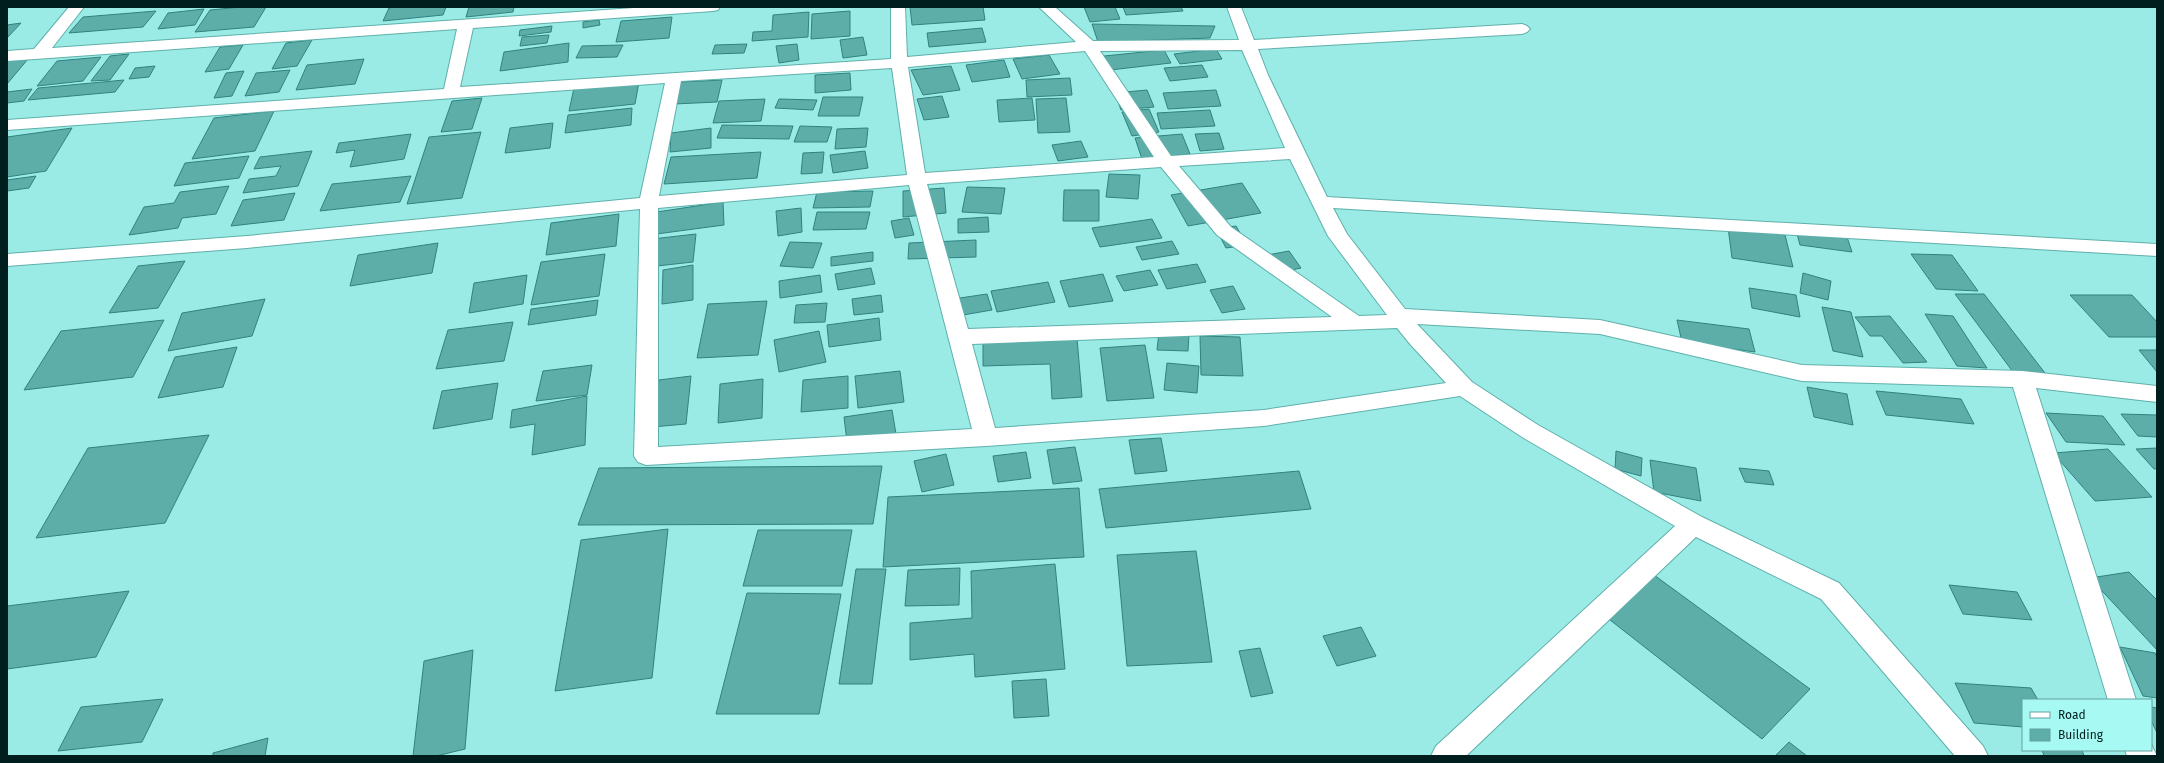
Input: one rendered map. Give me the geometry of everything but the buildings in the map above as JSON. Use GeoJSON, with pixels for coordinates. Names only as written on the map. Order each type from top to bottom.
{"type":"FeatureCollection","features":[{"type":"Feature","properties":{"kind":"street"},"geometry":{"type":"LineString","coordinates":[[39,54],[77,7]]}},
{"type":"Feature","properties":{"kind":"street"},"geometry":{"type":"LineString","coordinates":[[7,56],[713,7]]}},
{"type":"Feature","properties":{"kind":"street"},"geometry":{"type":"LineString","coordinates":[[898,7],[899,63],[917,180],[986,437]]}},
{"type":"Feature","properties":{"kind":"street"},"geometry":{"type":"LineString","coordinates":[[1046,7],[1088,46],[1166,160],[1224,231],[1354,322]]}},
{"type":"Feature","properties":{"kind":"street"},"geometry":{"type":"LineString","coordinates":[[1234,7],[1296,153],[1338,236],[1400,318],[1464,388],[1530,431],[1693,524],[1830,591],[1973,756]]}},
{"type":"Feature","properties":{"kind":"street"},"geometry":{"type":"LineString","coordinates":[[451,93],[466,23]]}},
{"type":"Feature","properties":{"kind":"street"},"geometry":{"type":"LineString","coordinates":[[7,126],[674,77],[899,63],[1088,46],[1249,45],[1522,29]]}},
{"type":"Feature","properties":{"kind":"street"},"geometry":{"type":"LineString","coordinates":[[674,77],[650,202],[646,456],[986,437],[1264,418],[1464,388]]}},
{"type":"Feature","properties":{"kind":"street"},"geometry":{"type":"LineString","coordinates":[[7,260],[89,256],[346,234],[650,202],[1166,160],[1296,153]]}},
{"type":"Feature","properties":{"kind":"street"},"geometry":{"type":"LineString","coordinates":[[1321,202],[2157,250]]}},
{"type":"Feature","properties":{"kind":"street"},"geometry":{"type":"LineString","coordinates":[[959,337],[1354,322],[1400,318],[1600,327],[1802,373],[2022,379],[2157,394]]}},
{"type":"Feature","properties":{"kind":"street"},"geometry":{"type":"LineString","coordinates":[[2022,379],[2122,699]]}},
{"type":"Feature","properties":{"kind":"street"},"geometry":{"type":"LineString","coordinates":[[1446,756],[1693,524]]}}]}
